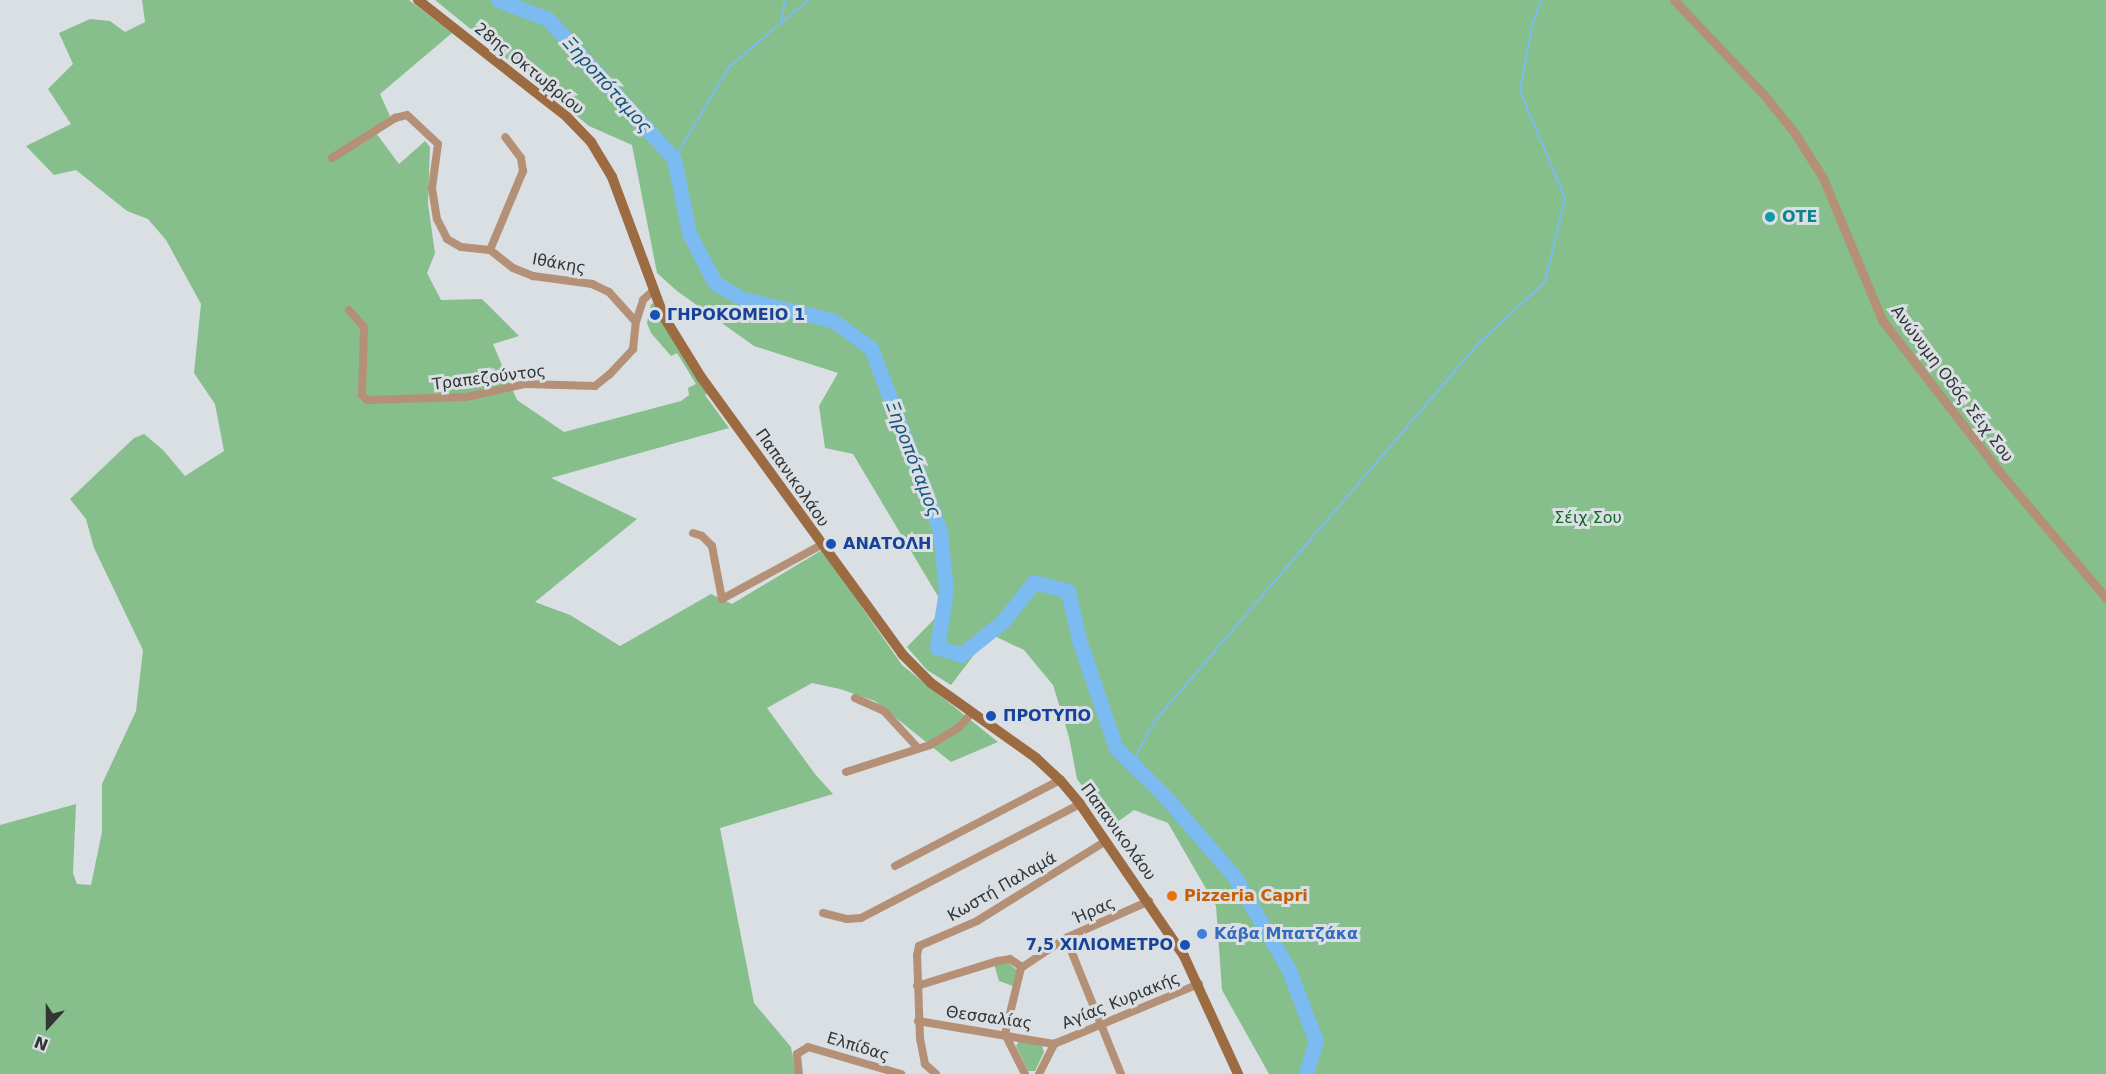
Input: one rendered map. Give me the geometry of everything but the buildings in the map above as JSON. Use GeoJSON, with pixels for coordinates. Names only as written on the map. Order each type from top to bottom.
{"type":"FeatureCollection","features":[{"type":"Feature","properties":{"kind":"main road","name":"28ης Οκτωβρίου"},"geometry":{"type":"LineString","coordinates":[[418,0],[567,117],[591,142]]}},
{"type":"Feature","properties":{"kind":"main road","name":"Παπανικολάου"},"geometry":{"type":"LineString","coordinates":[[591,142],[612,177],[653,291],[667,323],[689,360],[821,545],[909,662],[931,683],[1036,758],[1060,780],[1080,804],[1172,935],[1198,984],[1238,1074]]}},
{"type":"Feature","properties":{"kind":"street","name":"Ανώνυμη Οδός Σέιχ Σου"},"geometry":{"type":"LineString","coordinates":[[1674,0],[1764,95],[1794,132],[1823,178],[1882,320],[1997,470],[2106,598]]}},
{"type":"Feature","properties":{"kind":"street"},"geometry":{"type":"LineString","coordinates":[[332,158],[395,118],[407,115],[438,144],[432,188],[437,219],[443,235],[461,247],[490,250],[523,171],[520,158],[505,137]]}},
{"type":"Feature","properties":{"kind":"street","name":"Ιθάκης"},"geometry":{"type":"LineString","coordinates":[[490,250],[513,268],[532,276],[592,284],[609,292],[636,322]]}},
{"type":"Feature","properties":{"kind":"street"},"geometry":{"type":"LineString","coordinates":[[636,322],[643,300],[653,291]]}},
{"type":"Feature","properties":{"kind":"street","name":"Τραπεζούντος"},"geometry":{"type":"LineString","coordinates":[[349,310],[364,327],[362,394],[367,400],[466,397],[525,384],[595,386],[610,374],[633,349],[636,322]]}},
{"type":"Feature","properties":{"kind":"street"},"geometry":{"type":"LineString","coordinates":[[693,533],[702,536],[712,546],[722,599],[821,545]]}},
{"type":"Feature","properties":{"kind":"street"},"geometry":{"type":"LineString","coordinates":[[855,698],[884,711],[917,747]]}},
{"type":"Feature","properties":{"kind":"street"},"geometry":{"type":"LineString","coordinates":[[846,772],[942,739],[958,728],[972,713]]}},
{"type":"Feature","properties":{"kind":"street"},"geometry":{"type":"LineString","coordinates":[[895,866],[1060,780]]}},
{"type":"Feature","properties":{"kind":"street"},"geometry":{"type":"LineString","coordinates":[[823,913],[847,919],[861,918],[1080,804]]}},
{"type":"Feature","properties":{"kind":"street","name":"Κωστή Παλαμά"},"geometry":{"type":"LineString","coordinates":[[936,1074],[925,1064],[918,1021],[917,952],[922,943],[977,921],[1106,841]]}},
{"type":"Feature","properties":{"kind":"street","name":"Ήρας"},"geometry":{"type":"LineString","coordinates":[[1022,967],[1066,938],[1149,901]]}},
{"type":"Feature","properties":{"kind":"street"},"geometry":{"type":"LineString","coordinates":[[1066,938],[1103,1024],[1121,1074]]}},
{"type":"Feature","properties":{"kind":"street"},"geometry":{"type":"LineString","coordinates":[[917,986],[998,961],[1010,959],[1022,967],[1005,1034],[1025,1074]]}},
{"type":"Feature","properties":{"kind":"street","name":"Αγίας Κυριακής"},"geometry":{"type":"LineString","coordinates":[[1054,1044],[1198,984]]}},
{"type":"Feature","properties":{"kind":"street","name":"Θεσσαλίας"},"geometry":{"type":"LineString","coordinates":[[918,1021],[1054,1044]]}},
{"type":"Feature","properties":{"kind":"street"},"geometry":{"type":"LineString","coordinates":[[1039,1074],[1054,1044]]}},
{"type":"Feature","properties":{"kind":"street","name":"Ελπίδας"},"geometry":{"type":"LineString","coordinates":[[799,1074],[796,1057],[806,1048],[901,1074]]}},
{"type":"Feature","properties":{"kind":"green space"},"geometry":{"type":"Polygon","coordinates":[[[142,0],[409,0],[452,33],[380,94],[390,116],[373,129],[399,164],[425,141],[430,147],[428,204],[435,253],[427,273],[441,300],[482,299],[519,336],[493,344],[517,400],[564,432],[681,401],[689,395],[688,388],[696,384],[677,353],[671,356],[651,333],[647,323],[651,304],[654,303],[709,392],[705,395],[729,428],[551,478],[637,519],[535,602],[570,615],[620,646],[711,594],[732,604],[822,550],[902,665],[998,742],[951,762],[875,701],[840,689],[812,683],[767,708],[815,774],[833,794],[720,828],[754,1003],[791,1047],[796,1074],[0,1074],[0,825],[76,804],[73,873],[77,884],[91,885],[102,832],[102,784],[136,711],[143,650],[94,548],[86,519],[70,499],[134,438],[144,434],[163,450],[185,476],[224,451],[215,404],[194,373],[201,304],[166,240],[148,219],[127,211],[76,170],[54,175],[26,146],[71,124],[48,89],[73,64],[59,33],[90,19],[110,21],[125,32],[145,22],[142,0]]]}},
{"type":"Feature","properties":{"kind":"green space","name":"Σέιχ Σου"},"geometry":{"type":"Polygon","coordinates":[[[435,0],[2106,0],[2106,1074],[1269,1074],[1222,990],[1216,906],[1168,823],[1134,810],[1112,826],[1077,779],[1069,737],[1053,685],[1024,650],[990,634],[951,685],[927,670],[907,647],[945,608],[853,454],[825,448],[819,406],[838,373],[754,346],[677,291],[657,273],[632,145],[589,126],[435,0]]]}},
{"type":"Feature","properties":{"kind":"green space"},"geometry":{"type":"Polygon","coordinates":[[[1006,961],[1017,970],[1013,986],[999,981],[994,964],[1006,961]]]}},
{"type":"Feature","properties":{"kind":"green space"},"geometry":{"type":"Polygon","coordinates":[[[1019,1041],[1041,1043],[1044,1052],[1035,1071],[1028,1071],[1016,1046],[1019,1041]]]}},
{"type":"Feature","properties":{"kind":"waterway","name":"Ξηροπόταμος"},"geometry":{"type":"LineString","coordinates":[[498,0],[548,19],[674,159],[689,233],[715,283],[743,299],[832,320],[871,348],[940,531],[946,591],[937,647],[961,655],[1004,620],[1034,582],[1068,591],[1079,640],[1116,748],[1163,794],[1234,876],[1288,968],[1316,1041],[1306,1074]]}},
{"type":"Feature","properties":{"kind":"waterway"},"geometry":{"type":"LineString","coordinates":[[781,24],[785,0]]}},
{"type":"Feature","properties":{"kind":"waterway"},"geometry":{"type":"LineString","coordinates":[[674,159],[729,67],[808,0]]}},
{"type":"Feature","properties":{"kind":"waterway"},"geometry":{"type":"LineString","coordinates":[[1132,764],[1154,722],[1480,342],[1545,282],[1565,198],[1520,91],[1532,25],[1541,0]]}},
{"type":"Feature","properties":{"kind":"place","name":"ΟΤΕ"},"geometry":{"type":"Point","coordinates":[1770,217]}},
{"type":"Feature","properties":{"kind":"place","name":"ΓΗΡΟΚΟΜΕΙΟ 1"},"geometry":{"type":"Point","coordinates":[655,315]}},
{"type":"Feature","properties":{"kind":"place","name":"ΑΝΑΤΟΛΗ"},"geometry":{"type":"Point","coordinates":[831,544]}},
{"type":"Feature","properties":{"kind":"place","name":"ΠΡΟΤΥΠΟ"},"geometry":{"type":"Point","coordinates":[991,716]}},
{"type":"Feature","properties":{"kind":"place","name":"Pizzeria Capri"},"geometry":{"type":"Point","coordinates":[1172,896]}},
{"type":"Feature","properties":{"kind":"place","name":"Κάβα Μπατζάκα"},"geometry":{"type":"Point","coordinates":[1202,934]}},
{"type":"Feature","properties":{"kind":"place","name":"7,5 ΧΙΛΙΟΜΕΤΡΟ"},"geometry":{"type":"Point","coordinates":[1185,945]}}]}
